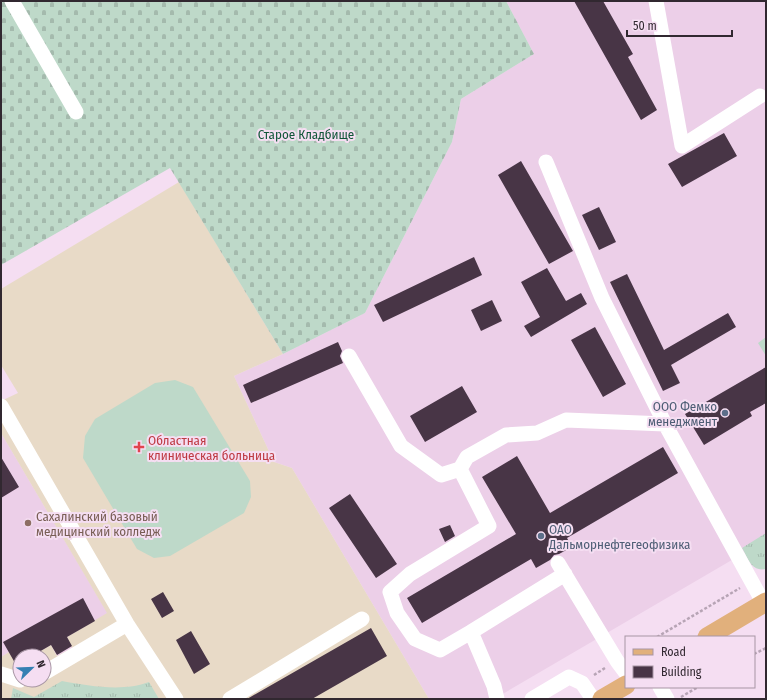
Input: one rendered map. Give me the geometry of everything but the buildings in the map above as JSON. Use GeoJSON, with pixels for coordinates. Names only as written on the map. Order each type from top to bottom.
{"type":"FeatureCollection","features":[{"type":"Feature","properties":{"kind":"main road"},"geometry":{"type":"LineString","coordinates":[[709,636],[765,603]]}},
{"type":"Feature","properties":{"kind":"main road"},"geometry":{"type":"LineString","coordinates":[[602,699],[625,686]]}},
{"type":"Feature","properties":{"kind":"lane"},"geometry":{"type":"LineString","coordinates":[[12,1],[76,112]]}},
{"type":"Feature","properties":{"kind":"lane"},"geometry":{"type":"LineString","coordinates":[[656,1],[682,146],[760,96]]}},
{"type":"Feature","properties":{"kind":"lane"},"geometry":{"type":"LineString","coordinates":[[546,162],[602,298],[665,424],[765,603]]}},
{"type":"Feature","properties":{"kind":"lane"},"geometry":{"type":"LineString","coordinates":[[349,356],[401,446],[441,475],[460,469],[467,458],[506,435],[538,433],[566,420],[665,424]]}},
{"type":"Feature","properties":{"kind":"lane"},"geometry":{"type":"LineString","coordinates":[[1,406],[127,624],[176,699]]}},
{"type":"Feature","properties":{"kind":"lane"},"geometry":{"type":"LineString","coordinates":[[460,469],[489,526],[410,574],[390,592],[397,613],[415,639],[440,650],[471,632],[562,568],[617,661],[625,672]]}},
{"type":"Feature","properties":{"kind":"lane"},"geometry":{"type":"LineString","coordinates":[[230,699],[362,619]]}},
{"type":"Feature","properties":{"kind":"lane"},"geometry":{"type":"LineString","coordinates":[[52,668],[127,624]]}},
{"type":"Feature","properties":{"kind":"lane"},"geometry":{"type":"LineString","coordinates":[[471,632],[494,686],[497,699]]}},
{"type":"Feature","properties":{"kind":"lane"},"geometry":{"type":"LineString","coordinates":[[1,674],[12,677]]}},
{"type":"Feature","properties":{"kind":"lane"},"geometry":{"type":"LineString","coordinates":[[532,699],[569,677],[582,683],[593,699]]}},
{"type":"Feature","properties":{"kind":"lane"},"geometry":{"type":"LineString","coordinates":[[661,688],[667,699]]}},
{"type":"Feature","properties":{"kind":"path"},"geometry":{"type":"LineString","coordinates":[[659,636],[752,581]]}},
{"type":"Feature","properties":{"kind":"path"},"geometry":{"type":"LineString","coordinates":[[755,654],[766,648]]}},
{"type":"Feature","properties":{"kind":"path"},"geometry":{"type":"LineString","coordinates":[[677,699],[696,688]]}},
{"type":"Feature","properties":{"kind":"shaded area"},"geometry":{"type":"Polygon","coordinates":[[[506,1],[766,1],[766,540],[494,699],[429,699],[292,468],[274,462],[234,376],[283,354],[365,313],[452,142],[461,99],[534,54],[506,1]]]}},
{"type":"Feature","properties":{"kind":"shaded area","name":"Областная клиническая больница"},"geometry":{"type":"Polygon","coordinates":[[[179,182],[283,354],[234,376],[274,462],[292,468],[429,699],[1,699],[1,657],[9,652],[12,657],[12,688],[52,688],[52,648],[46,648],[51,645],[57,656],[72,648],[67,637],[107,613],[1,433],[1,401],[18,393],[1,365],[1,289],[179,182]]]}},
{"type":"Feature","properties":{"kind":"shaded area","name":"Сахалинский базовый медицинский колледж"},"geometry":{"type":"Polygon","coordinates":[[[1,433],[108,614],[67,637],[73,647],[57,656],[51,645],[46,648],[12,648],[12,658],[9,652],[1,657],[1,433]]]}},
{"type":"Feature","properties":{"kind":"green space","name":"Старое Кладбище"},"geometry":{"type":"Polygon","coordinates":[[[1,1],[506,1],[534,54],[461,99],[452,142],[365,313],[283,354],[170,168],[1,265],[1,1]]]}},
{"type":"Feature","properties":{"kind":"green space"},"geometry":{"type":"Polygon","coordinates":[[[766,337],[766,356],[758,343],[766,337]]]}},
{"type":"Feature","properties":{"kind":"green space"},"geometry":{"type":"Polygon","coordinates":[[[175,380],[193,387],[250,481],[251,497],[244,513],[170,556],[154,558],[137,549],[83,458],[85,436],[95,419],[155,383],[175,380]]]}},
{"type":"Feature","properties":{"kind":"green space"},"geometry":{"type":"Polygon","coordinates":[[[766,533],[766,569],[761,569],[753,566],[742,548],[766,533]]]}},
{"type":"Feature","properties":{"kind":"green space"},"geometry":{"type":"Polygon","coordinates":[[[62,681],[106,687],[128,687],[149,682],[159,699],[11,699],[13,688],[34,697],[62,681]]]}},
{"type":"Feature","properties":{"kind":"place","name":"ООО Фемко менеджмент"},"geometry":{"type":"Point","coordinates":[725,413]}},
{"type":"Feature","properties":{"kind":"place","name":"Областная клиническая больница"},"geometry":{"type":"Point","coordinates":[139,447]}},
{"type":"Feature","properties":{"kind":"place","name":"Сахалинский базовый медицинский колледж"},"geometry":{"type":"Point","coordinates":[28,523]}},
{"type":"Feature","properties":{"kind":"place","name":"ОАО Дальморнефтегеофизика"},"geometry":{"type":"Point","coordinates":[541,536]}}]}
